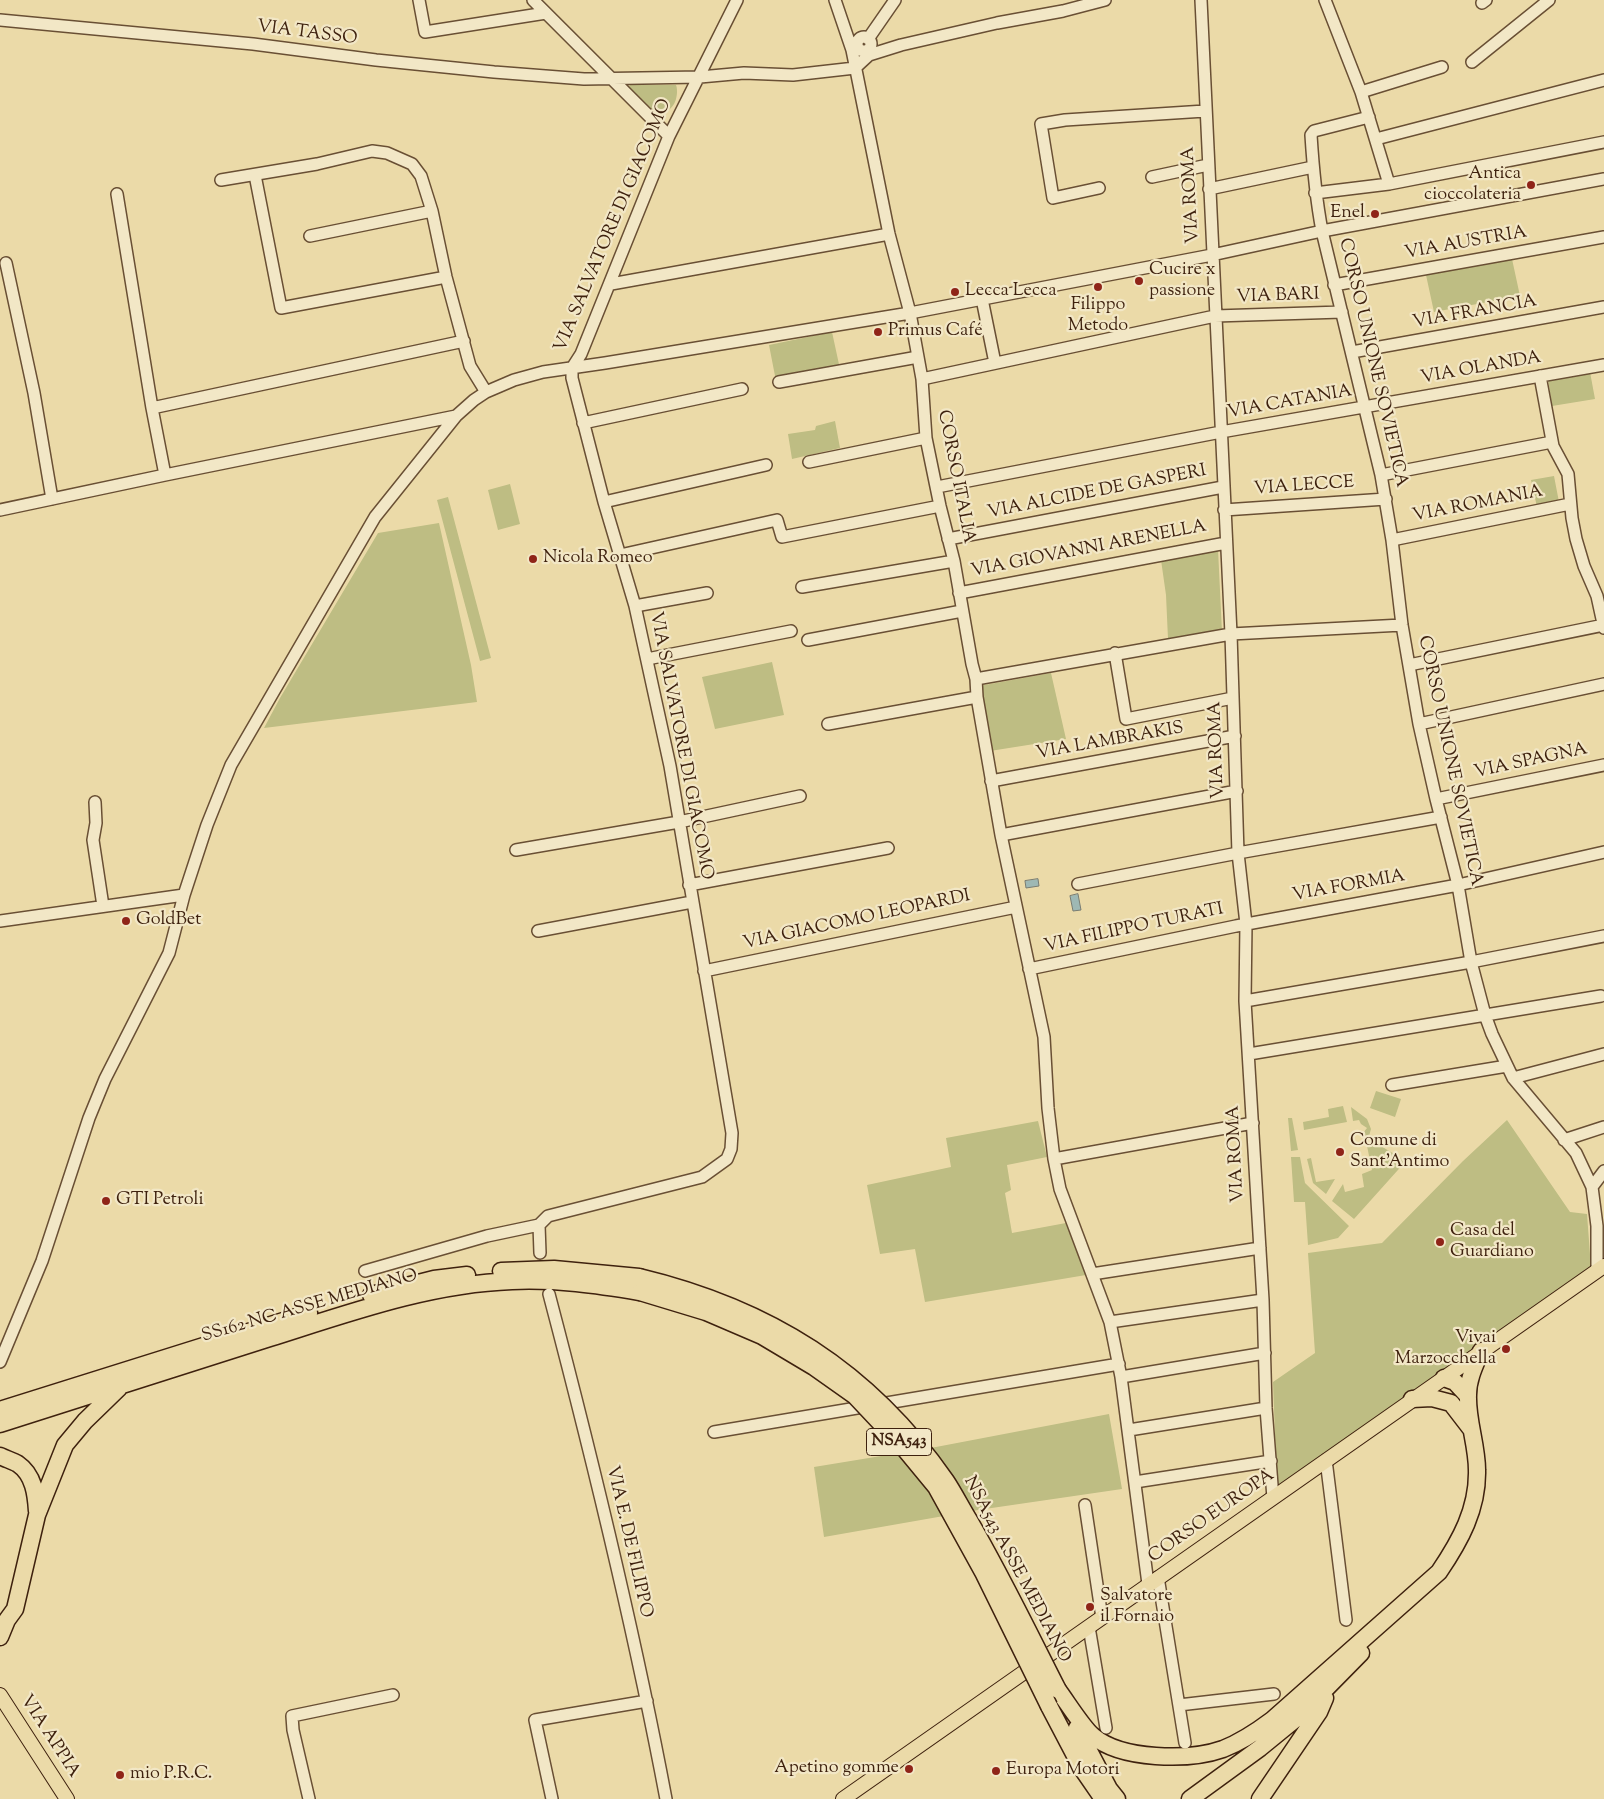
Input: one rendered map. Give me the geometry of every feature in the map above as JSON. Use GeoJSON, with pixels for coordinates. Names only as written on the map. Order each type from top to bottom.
{"type":"FeatureCollection","features":[{"type":"Feature","properties":{"kind":"highway"},"geometry":{"type":"LineString","coordinates":[[3,1416],[347,1302],[434,1279],[508,1270],[554,1269],[639,1284]]}},
{"type":"Feature","properties":{"kind":"highway","name":"SS162 NC ASSE MEDIANO"},"geometry":{"type":"LineString","coordinates":[[3,1416],[122,1384],[349,1312],[438,1290],[473,1284],[512,1281],[639,1284]]}},
{"type":"Feature","properties":{"kind":"highway","name":"NSA543 ASSE MEDIANO"},"geometry":{"type":"LineString","coordinates":[[639,1284],[677,1286],[713,1298],[759,1318],[812,1348],[879,1401],[946,1481],[985,1548],[1109,1790],[1117,1799]]}},
{"type":"Feature","properties":{"kind":"highway","name":"NSA543 ASSE MEDIANO"},"geometry":{"type":"LineString","coordinates":[[639,1284],[762,1336],[814,1366],[854,1396],[904,1446],[936,1487],[984,1574],[1081,1767],[1102,1799]]}},
{"type":"Feature","properties":{"kind":"highway"},"geometry":{"type":"LineString","coordinates":[[1058,1690],[1092,1736],[1125,1752],[1164,1757],[1220,1750],[1245,1740],[1272,1720],[1439,1572],[1455,1548],[1468,1523],[1478,1471],[1468,1396],[1470,1380],[1481,1351]]}},
{"type":"Feature","properties":{"kind":"highway"},"geometry":{"type":"LineString","coordinates":[[1444,1378],[1455,1382],[1468,1396]]}},
{"type":"Feature","properties":{"kind":"highway"},"geometry":{"type":"LineString","coordinates":[[1444,1378],[1451,1403],[1471,1429]]}},
{"type":"Feature","properties":{"kind":"highway"},"geometry":{"type":"LineString","coordinates":[[0,1637],[4,1621],[15,1609],[37,1515],[64,1445],[122,1384]]}},
{"type":"Feature","properties":{"kind":"highway"},"geometry":{"type":"LineString","coordinates":[[1412,1399],[1432,1398],[1451,1403]]}},
{"type":"Feature","properties":{"kind":"highway"},"geometry":{"type":"LineString","coordinates":[[0,1456],[18,1464],[26,1472],[36,1492],[37,1515]]}},
{"type":"Feature","properties":{"kind":"highway"},"geometry":{"type":"LineString","coordinates":[[1190,1799],[1280,1732],[1332,1685],[1406,1603]]}},
{"type":"Feature","properties":{"kind":"highway"},"geometry":{"type":"LineString","coordinates":[[1260,1799],[1319,1712],[1332,1685]]}},
{"type":"Feature","properties":{"kind":"main road","name":"CORSO EUROPA"},"geometry":{"type":"LineString","coordinates":[[843,1799],[1412,1399],[1601,1269]]}},
{"type":"Feature","properties":{"kind":"main road","name":"VIA APPIA"},"geometry":{"type":"LineString","coordinates":[[0,1695],[67,1799]]}},
{"type":"Feature","properties":{"kind":"street"},"geometry":{"type":"LineString","coordinates":[[419,0],[425,32],[546,13]]}},
{"type":"Feature","properties":{"kind":"street"},"geometry":{"type":"LineString","coordinates":[[533,0],[669,136]]}},
{"type":"Feature","properties":{"kind":"street","name":"CORSO ITALIA"},"geometry":{"type":"LineString","coordinates":[[835,0],[855,48],[856,68],[889,234],[910,313],[922,379],[926,438],[954,561],[976,679],[977,697],[1001,835],[1044,1037],[1048,1108],[1054,1159],[1060,1189],[1110,1322],[1122,1377],[1135,1482],[1185,1743]]}},
{"type":"Feature","properties":{"kind":"street"},"geometry":{"type":"LineString","coordinates":[[869,43],[895,0]]}},
{"type":"Feature","properties":{"kind":"street"},"geometry":{"type":"LineString","coordinates":[[856,68],[869,55],[882,50],[997,23],[1063,11],[1105,0]]}},
{"type":"Feature","properties":{"kind":"street","name":"VIA ROMA"},"geometry":{"type":"LineString","coordinates":[[1201,0],[1231,634],[1238,853],[1246,924],[1245,1001],[1254,1123],[1263,1300],[1266,1408],[1273,1498]]}},
{"type":"Feature","properties":{"kind":"street"},"geometry":{"type":"LineString","coordinates":[[1325,0],[1361,92],[1389,184]]}},
{"type":"Feature","properties":{"kind":"street"},"geometry":{"type":"LineString","coordinates":[[1472,62],[1549,0]]}},
{"type":"Feature","properties":{"kind":"street","name":"VIA SALVATORE DI GIACOMO"},"geometry":{"type":"LineString","coordinates":[[365,1271],[487,1236],[539,1225],[548,1216],[702,1177],[718,1168],[728,1159],[731,1149],[732,1133],[670,766],[635,606],[583,423],[572,378],[572,368],[581,354],[669,136],[700,77],[736,1]]}},
{"type":"Feature","properties":{"kind":"street","name":"VIA TASSO"},"geometry":{"type":"LineString","coordinates":[[0,20],[253,44],[376,60],[494,72],[584,79],[700,77],[744,73],[793,74],[856,68]]}},
{"type":"Feature","properties":{"kind":"street"},"geometry":{"type":"LineString","coordinates":[[855,48],[857,42],[864,37],[869,43],[882,50]]}},
{"type":"Feature","properties":{"kind":"street"},"geometry":{"type":"LineString","coordinates":[[1361,92],[1442,67]]}},
{"type":"Feature","properties":{"kind":"street"},"geometry":{"type":"LineString","coordinates":[[1376,139],[1604,80]]}},
{"type":"Feature","properties":{"kind":"street"},"geometry":{"type":"LineString","coordinates":[[1099,188],[1053,198],[1041,124],[1065,120],[1206,111]]}},
{"type":"Feature","properties":{"kind":"street","name":"CORSO UNIONE SOVIETICA"},"geometry":{"type":"LineString","coordinates":[[1369,117],[1314,131],[1311,135],[1315,193],[1334,285],[1352,352],[1386,499],[1402,624],[1420,724],[1440,817],[1458,885],[1471,962],[1485,1015],[1514,1078],[1576,1153],[1592,1187],[1601,1269]]}},
{"type":"Feature","properties":{"kind":"street"},"geometry":{"type":"LineString","coordinates":[[1315,193],[1389,184],[1604,142]]}},
{"type":"Feature","properties":{"kind":"street"},"geometry":{"type":"LineString","coordinates":[[221,180],[317,164],[372,150],[387,153],[412,164],[421,176],[432,211],[446,277],[470,366],[486,392]]}},
{"type":"Feature","properties":{"kind":"street"},"geometry":{"type":"LineString","coordinates":[[1152,177],[1208,164]]}},
{"type":"Feature","properties":{"kind":"street"},"geometry":{"type":"LineString","coordinates":[[1209,189],[1313,167]]}},
{"type":"Feature","properties":{"kind":"street"},"geometry":{"type":"LineString","coordinates":[[255,175],[281,308],[446,277]]}},
{"type":"Feature","properties":{"kind":"street"},"geometry":{"type":"LineString","coordinates":[[0,1362],[42,1261],[89,1118],[105,1079],[169,953],[184,895],[207,824],[231,765],[375,517],[456,416],[474,400],[486,392],[528,375],[910,313],[1212,255],[1322,231],[1604,180]]}},
{"type":"Feature","properties":{"kind":"street"},"geometry":{"type":"LineString","coordinates":[[117,194],[152,408],[165,475]]}},
{"type":"Feature","properties":{"kind":"street"},"geometry":{"type":"LineString","coordinates":[[310,236],[432,211]]}},
{"type":"Feature","properties":{"kind":"street"},"geometry":{"type":"LineString","coordinates":[[610,284],[889,234]]}},
{"type":"Feature","properties":{"kind":"street","name":"VIA AUSTRIA"},"geometry":{"type":"LineString","coordinates":[[1334,285],[1604,237]]}},
{"type":"Feature","properties":{"kind":"street"},"geometry":{"type":"LineString","coordinates":[[6,263],[34,393],[52,499]]}},
{"type":"Feature","properties":{"kind":"street"},"geometry":{"type":"LineString","coordinates":[[982,299],[995,363]]}},
{"type":"Feature","properties":{"kind":"street","name":"VIA FRANCIA"},"geometry":{"type":"LineString","coordinates":[[1352,352],[1604,307]]}},
{"type":"Feature","properties":{"kind":"street","name":"VIA BARI"},"geometry":{"type":"LineString","coordinates":[[922,379],[1215,316],[1342,312]]}},
{"type":"Feature","properties":{"kind":"street"},"geometry":{"type":"LineString","coordinates":[[152,408],[464,341]]}},
{"type":"Feature","properties":{"kind":"street"},"geometry":{"type":"LineString","coordinates":[[779,382],[918,356]]}},
{"type":"Feature","properties":{"kind":"street","name":"VIA OLANDA"},"geometry":{"type":"LineString","coordinates":[[1364,408],[1604,365]]}},
{"type":"Feature","properties":{"kind":"street"},"geometry":{"type":"LineString","coordinates":[[1409,665],[1604,626],[1597,596],[1584,566],[1576,539],[1570,504],[1568,474],[1552,442],[1540,376]]}},
{"type":"Feature","properties":{"kind":"street"},"geometry":{"type":"LineString","coordinates":[[583,423],[742,389]]}},
{"type":"Feature","properties":{"kind":"street","name":"VIA CATANIA"},"geometry":{"type":"LineString","coordinates":[[937,487],[1220,432],[1364,408]]}},
{"type":"Feature","properties":{"kind":"street"},"geometry":{"type":"LineString","coordinates":[[0,510],[456,416]]}},
{"type":"Feature","properties":{"kind":"street"},"geometry":{"type":"LineString","coordinates":[[810,462],[926,438]]}},
{"type":"Feature","properties":{"kind":"street"},"geometry":{"type":"LineString","coordinates":[[1381,475],[1552,442]]}},
{"type":"Feature","properties":{"kind":"street"},"geometry":{"type":"LineString","coordinates":[[604,502],[766,465]]}},
{"type":"Feature","properties":{"kind":"street","name":"VIA ALCIDE DE GASPERI"},"geometry":{"type":"LineString","coordinates":[[948,539],[1223,487]]}},
{"type":"Feature","properties":{"kind":"street","name":"VIA LECCE"},"geometry":{"type":"LineString","coordinates":[[1224,510],[1386,499]]}},
{"type":"Feature","properties":{"kind":"street","name":"VIA ROMANIA"},"geometry":{"type":"LineString","coordinates":[[1392,540],[1570,504]]}},
{"type":"Feature","properties":{"kind":"street"},"geometry":{"type":"LineString","coordinates":[[620,555],[777,520],[782,537],[940,506]]}},
{"type":"Feature","properties":{"kind":"street","name":"VIA GIOVANNI ARENELLA"},"geometry":{"type":"LineString","coordinates":[[959,592],[1226,543]]}},
{"type":"Feature","properties":{"kind":"street"},"geometry":{"type":"LineString","coordinates":[[802,587],[954,561]]}},
{"type":"Feature","properties":{"kind":"street"},"geometry":{"type":"LineString","coordinates":[[635,606],[707,593]]}},
{"type":"Feature","properties":{"kind":"street"},"geometry":{"type":"LineString","coordinates":[[808,640],[962,611]]}},
{"type":"Feature","properties":{"kind":"street"},"geometry":{"type":"LineString","coordinates":[[976,679],[1231,634],[1402,624]]}},
{"type":"Feature","properties":{"kind":"street"},"geometry":{"type":"LineString","coordinates":[[647,660],[791,630]]}},
{"type":"Feature","properties":{"kind":"street"},"geometry":{"type":"LineString","coordinates":[[1115,653],[1126,719],[1233,698]]}},
{"type":"Feature","properties":{"kind":"street"},"geometry":{"type":"LineString","coordinates":[[1420,724],[1604,684]]}},
{"type":"Feature","properties":{"kind":"street"},"geometry":{"type":"LineString","coordinates":[[828,724],[977,697]]}},
{"type":"Feature","properties":{"kind":"street","name":"VIA LAMBRAKIS"},"geometry":{"type":"LineString","coordinates":[[991,781],[1235,736]]}},
{"type":"Feature","properties":{"kind":"street","name":"VIA SPAGNA"},"geometry":{"type":"LineString","coordinates":[[1436,799],[1604,765]]}},
{"type":"Feature","properties":{"kind":"street"},"geometry":{"type":"LineString","coordinates":[[1001,835],[1237,791]]}},
{"type":"Feature","properties":{"kind":"street"},"geometry":{"type":"LineString","coordinates":[[516,850],[679,822],[800,796]]}},
{"type":"Feature","properties":{"kind":"street"},"geometry":{"type":"LineString","coordinates":[[94,802],[96,823],[93,840],[103,906]]}},
{"type":"Feature","properties":{"kind":"street"},"geometry":{"type":"LineString","coordinates":[[1078,884],[1440,817]]}},
{"type":"Feature","properties":{"kind":"street"},"geometry":{"type":"LineString","coordinates":[[689,885],[888,848]]}},
{"type":"Feature","properties":{"kind":"street","name":"VIA FORMIA"},"geometry":{"type":"LineString","coordinates":[[1246,924],[1458,885],[1604,852]]}},
{"type":"Feature","properties":{"kind":"street"},"geometry":{"type":"LineString","coordinates":[[0,921],[184,895]]}},
{"type":"Feature","properties":{"kind":"street"},"geometry":{"type":"LineString","coordinates":[[538,931],[692,902]]}},
{"type":"Feature","properties":{"kind":"street","name":"VIA GIACOMO LEOPARDI"},"geometry":{"type":"LineString","coordinates":[[704,971],[1016,907]]}},
{"type":"Feature","properties":{"kind":"street","name":"VIA FILIPPO TURATI"},"geometry":{"type":"LineString","coordinates":[[1029,969],[1246,924]]}},
{"type":"Feature","properties":{"kind":"street"},"geometry":{"type":"LineString","coordinates":[[1245,1001],[1471,962],[1604,936]]}},
{"type":"Feature","properties":{"kind":"street"},"geometry":{"type":"LineString","coordinates":[[1249,1054],[1601,996]]}},
{"type":"Feature","properties":{"kind":"street"},"geometry":{"type":"LineString","coordinates":[[1514,1078],[1604,1054]]}},
{"type":"Feature","properties":{"kind":"street"},"geometry":{"type":"LineString","coordinates":[[1392,1085],[1507,1066]]}},
{"type":"Feature","properties":{"kind":"street"},"geometry":{"type":"LineString","coordinates":[[1054,1159],[1254,1123]]}},
{"type":"Feature","properties":{"kind":"street"},"geometry":{"type":"LineString","coordinates":[[1564,1140],[1604,1127]]}},
{"type":"Feature","properties":{"kind":"street"},"geometry":{"type":"LineString","coordinates":[[1592,1187],[1604,1171]]}},
{"type":"Feature","properties":{"kind":"street"},"geometry":{"type":"LineString","coordinates":[[539,1225],[540,1252]]}},
{"type":"Feature","properties":{"kind":"street"},"geometry":{"type":"LineString","coordinates":[[1092,1274],[1260,1248]]}},
{"type":"Feature","properties":{"kind":"street","name":"VIA E. DE FILIPPO"},"geometry":{"type":"LineString","coordinates":[[549,1294],[578,1405],[647,1701],[666,1799]]}},
{"type":"Feature","properties":{"kind":"street"},"geometry":{"type":"LineString","coordinates":[[1110,1322],[1263,1300]]}},
{"type":"Feature","properties":{"kind":"street"},"geometry":{"type":"LineString","coordinates":[[1122,1377],[1265,1352]]}},
{"type":"Feature","properties":{"kind":"street"},"geometry":{"type":"LineString","coordinates":[[714,1432],[1118,1364]]}},
{"type":"Feature","properties":{"kind":"street"},"geometry":{"type":"LineString","coordinates":[[1129,1430],[1266,1408]]}},
{"type":"Feature","properties":{"kind":"street"},"geometry":{"type":"LineString","coordinates":[[1326,1460],[1346,1620]]}},
{"type":"Feature","properties":{"kind":"street"},"geometry":{"type":"LineString","coordinates":[[1135,1482],[1271,1461]]}},
{"type":"Feature","properties":{"kind":"street"},"geometry":{"type":"LineString","coordinates":[[1085,1505],[1102,1618]]}},
{"type":"Feature","properties":{"kind":"street"},"geometry":{"type":"LineString","coordinates":[[1089,1627],[1106,1728]]}},
{"type":"Feature","properties":{"kind":"street"},"geometry":{"type":"LineString","coordinates":[[1179,1705],[1274,1694]]}},
{"type":"Feature","properties":{"kind":"street"},"geometry":{"type":"LineString","coordinates":[[309,1799],[293,1730],[292,1716],[393,1695]]}},
{"type":"Feature","properties":{"kind":"street"},"geometry":{"type":"LineString","coordinates":[[552,1799],[535,1720],[647,1701]]}},
{"type":"Feature","properties":{"kind":"shaded area"},"geometry":{"type":"Polygon","coordinates":[[[630,85],[676,85],[676,100],[668,111],[662,114],[656,113],[644,106],[627,89],[630,85]]]}},
{"type":"Feature","properties":{"kind":"shaded area"},"geometry":{"type":"Polygon","coordinates":[[[1512,259],[1520,296],[1434,312],[1426,275],[1512,259]]]}},
{"type":"Feature","properties":{"kind":"shaded area"},"geometry":{"type":"Polygon","coordinates":[[[832,332],[840,369],[776,381],[769,345],[832,332]]]}},
{"type":"Feature","properties":{"kind":"shaded area"},"geometry":{"type":"Polygon","coordinates":[[[1590,372],[1595,399],[1552,406],[1548,379],[1590,372]]]}},
{"type":"Feature","properties":{"kind":"shaded area"},"geometry":{"type":"Polygon","coordinates":[[[835,421],[840,448],[792,459],[788,434],[815,430],[816,426],[835,421]]]}},
{"type":"Feature","properties":{"kind":"shaded area"},"geometry":{"type":"Polygon","coordinates":[[[1554,476],[1559,502],[1537,507],[1531,480],[1554,476]]]}},
{"type":"Feature","properties":{"kind":"shaded area"},"geometry":{"type":"Polygon","coordinates":[[[510,484],[520,524],[498,530],[488,490],[510,484]]]}},
{"type":"Feature","properties":{"kind":"shaded area"},"geometry":{"type":"Polygon","coordinates":[[[448,497],[491,658],[480,661],[437,500],[448,497]]]}},
{"type":"Feature","properties":{"kind":"shaded area"},"geometry":{"type":"Polygon","coordinates":[[[439,523],[471,665],[477,702],[264,728],[378,533],[439,523]]]}},
{"type":"Feature","properties":{"kind":"shaded area"},"geometry":{"type":"Polygon","coordinates":[[[1218,549],[1222,632],[1168,639],[1166,595],[1161,560],[1218,549]]]}},
{"type":"Feature","properties":{"kind":"shaded area"},"geometry":{"type":"Polygon","coordinates":[[[772,662],[784,715],[715,729],[702,677],[772,662]]]}},
{"type":"Feature","properties":{"kind":"shaded area"},"geometry":{"type":"Polygon","coordinates":[[[1051,673],[1066,739],[990,751],[979,686],[1051,673]]]}},
{"type":"Feature","properties":{"kind":"shaded area"},"geometry":{"type":"Polygon","coordinates":[[[1376,1091],[1401,1099],[1395,1117],[1370,1108],[1376,1091]]]}},
{"type":"Feature","properties":{"kind":"shaded area"},"geometry":{"type":"Polygon","coordinates":[[[1343,1106],[1347,1122],[1304,1130],[1303,1122],[1329,1117],[1328,1109],[1343,1106]]]}},
{"type":"Feature","properties":{"kind":"shaded area"},"geometry":{"type":"Polygon","coordinates":[[[1351,1107],[1367,1119],[1371,1129],[1369,1136],[1366,1138],[1363,1133],[1367,1128],[1359,1120],[1353,1121],[1351,1107]]]}},
{"type":"Feature","properties":{"kind":"shaded area"},"geometry":{"type":"Polygon","coordinates":[[[1288,1118],[1292,1118],[1298,1150],[1291,1151],[1288,1118]]]}},
{"type":"Feature","properties":{"kind":"shaded area"},"geometry":{"type":"Polygon","coordinates":[[[1507,1120],[1570,1212],[1587,1214],[1591,1268],[1277,1488],[1273,1382],[1315,1353],[1308,1253],[1382,1243],[1463,1161],[1507,1120]]]}},
{"type":"Feature","properties":{"kind":"shaded area"},"geometry":{"type":"Polygon","coordinates":[[[1038,1121],[1047,1157],[1007,1165],[1011,1190],[1005,1193],[1012,1233],[1066,1223],[1086,1275],[925,1302],[915,1249],[880,1254],[867,1185],[951,1167],[946,1138],[1038,1121]]]}},
{"type":"Feature","properties":{"kind":"shaded area"},"geometry":{"type":"Polygon","coordinates":[[[1374,1142],[1406,1161],[1354,1219],[1332,1201],[1343,1184],[1345,1192],[1364,1187],[1362,1174],[1372,1170],[1367,1146],[1374,1142]]]}},
{"type":"Feature","properties":{"kind":"shaded area"},"geometry":{"type":"Polygon","coordinates":[[[1291,1157],[1300,1157],[1305,1183],[1349,1226],[1338,1238],[1308,1245],[1305,1202],[1294,1202],[1291,1157]]]}},
{"type":"Feature","properties":{"kind":"shaded area"},"geometry":{"type":"Polygon","coordinates":[[[1311,1158],[1316,1182],[1335,1179],[1326,1194],[1313,1183],[1307,1159],[1311,1158]]]}},
{"type":"Feature","properties":{"kind":"shaded area"},"geometry":{"type":"Polygon","coordinates":[[[1109,1414],[1122,1489],[978,1510],[824,1537],[814,1467],[936,1447],[1109,1414]]]}},
{"type":"Feature","properties":{"kind":"water"},"geometry":{"type":"Polygon","coordinates":[[[1038,879],[1039,886],[1026,888],[1025,881],[1038,879]]]}},
{"type":"Feature","properties":{"kind":"water"},"geometry":{"type":"Polygon","coordinates":[[[1078,894],[1081,910],[1073,911],[1070,896],[1078,894]]]}},
{"type":"Feature","properties":{"kind":"place","name":"Antica cioccolateria"},"geometry":{"type":"Point","coordinates":[1531,185]}},
{"type":"Feature","properties":{"kind":"place","name":"Enel"},"geometry":{"type":"Point","coordinates":[1375,214]}},
{"type":"Feature","properties":{"kind":"place","name":"Cucire x passione"},"geometry":{"type":"Point","coordinates":[1139,281]}},
{"type":"Feature","properties":{"kind":"place","name":"Filippo Metodo"},"geometry":{"type":"Point","coordinates":[1098,287]}},
{"type":"Feature","properties":{"kind":"place","name":"Lecca Lecca"},"geometry":{"type":"Point","coordinates":[955,292]}},
{"type":"Feature","properties":{"kind":"place","name":"Primus Café"},"geometry":{"type":"Point","coordinates":[878,332]}},
{"type":"Feature","properties":{"kind":"place","name":"Nicola Romeo"},"geometry":{"type":"Point","coordinates":[533,559]}},
{"type":"Feature","properties":{"kind":"place","name":"GoldBet"},"geometry":{"type":"Point","coordinates":[126,921]}},
{"type":"Feature","properties":{"kind":"place","name":"Comune di Sant'Antimo"},"geometry":{"type":"Point","coordinates":[1340,1152]}},
{"type":"Feature","properties":{"kind":"place","name":"GTI Petroli"},"geometry":{"type":"Point","coordinates":[106,1201]}},
{"type":"Feature","properties":{"kind":"place","name":"Casa del Guardiano"},"geometry":{"type":"Point","coordinates":[1440,1242]}},
{"type":"Feature","properties":{"kind":"place","name":"Vivai Marzocchella"},"geometry":{"type":"Point","coordinates":[1506,1349]}},
{"type":"Feature","properties":{"kind":"place","name":"Salvatore il Fornaio"},"geometry":{"type":"Point","coordinates":[1090,1607]}},
{"type":"Feature","properties":{"kind":"place","name":"Apetino gomme"},"geometry":{"type":"Point","coordinates":[909,1769]}},
{"type":"Feature","properties":{"kind":"place","name":"Europa Motori"},"geometry":{"type":"Point","coordinates":[996,1771]}},
{"type":"Feature","properties":{"kind":"place","name":"mio P.R.C."},"geometry":{"type":"Point","coordinates":[120,1775]}}]}
